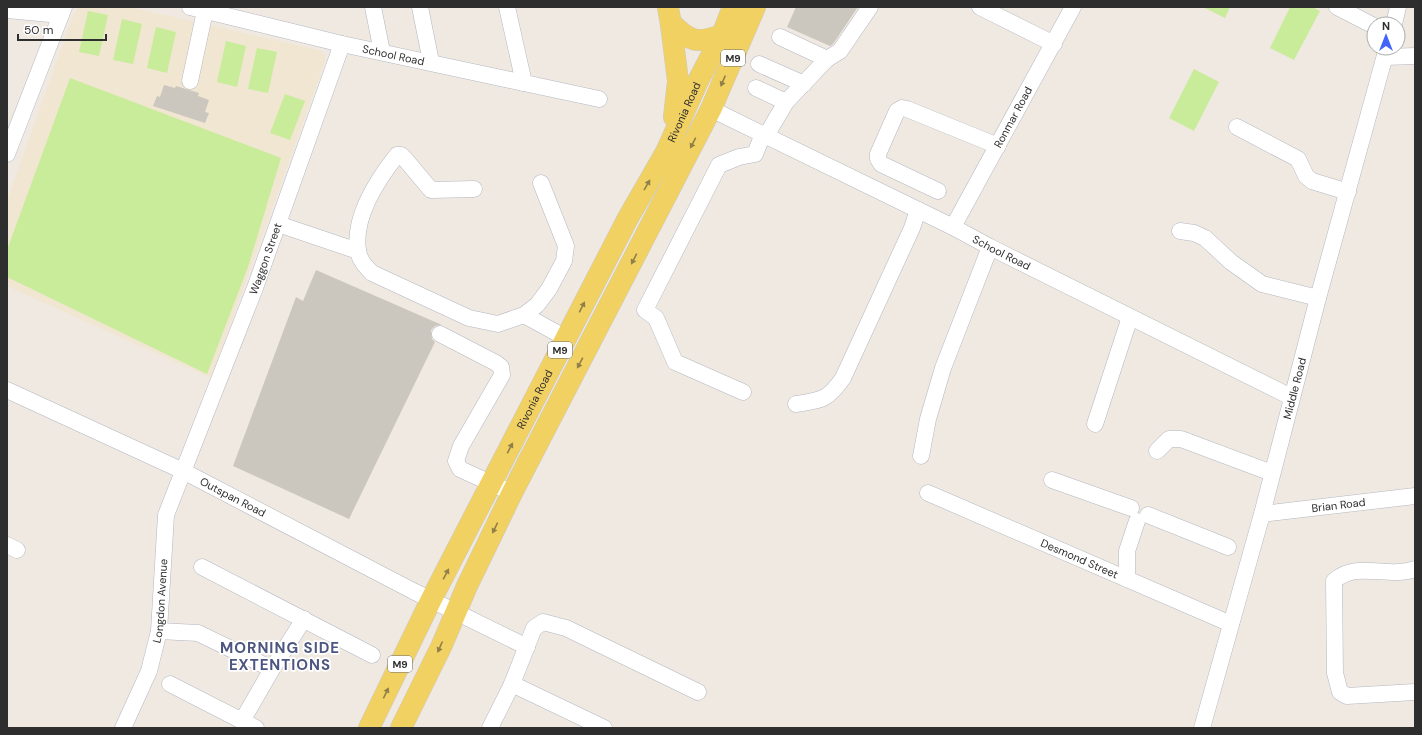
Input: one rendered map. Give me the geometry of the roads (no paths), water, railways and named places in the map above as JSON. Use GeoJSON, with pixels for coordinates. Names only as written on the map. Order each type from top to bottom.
{"type":"FeatureCollection","features":[{"type":"Feature","properties":{"kind":"main road","name":"Rivonia Road"},"geometry":{"type":"LineString","coordinates":[[369,728],[431,600],[493,483],[566,338],[628,218],[666,152],[734,7]]}},
{"type":"Feature","properties":{"kind":"main road","name":"Rivonia Road"},"geometry":{"type":"LineString","coordinates":[[401,728],[512,493],[711,109],[755,7]]}},
{"type":"Feature","properties":{"kind":"main road"},"geometry":{"type":"LineString","coordinates":[[670,18],[683,35],[690,39],[701,41],[722,35]]}},
{"type":"Feature","properties":{"kind":"main road"},"geometry":{"type":"LineString","coordinates":[[670,18],[711,109]]}},
{"type":"Feature","properties":{"kind":"main road"},"geometry":{"type":"LineString","coordinates":[[666,152],[678,91],[670,18]]}},
{"type":"Feature","properties":{"kind":"street"},"geometry":{"type":"LineString","coordinates":[[373,7],[382,52]]}},
{"type":"Feature","properties":{"kind":"street"},"geometry":{"type":"LineString","coordinates":[[420,7],[431,62]]}},
{"type":"Feature","properties":{"kind":"street"},"geometry":{"type":"LineString","coordinates":[[507,7],[524,83]]}},
{"type":"Feature","properties":{"kind":"street"},"geometry":{"type":"LineString","coordinates":[[743,392],[675,362],[656,318],[645,310],[719,165],[739,157],[755,154],[786,102],[827,59],[844,46],[870,7]]}},
{"type":"Feature","properties":{"kind":"street"},"geometry":{"type":"LineString","coordinates":[[980,7],[1054,44]]}},
{"type":"Feature","properties":{"kind":"street","name":"Ronmar Road"},"geometry":{"type":"LineString","coordinates":[[953,227],[1073,7]]}},
{"type":"Feature","properties":{"kind":"street"},"geometry":{"type":"LineString","coordinates":[[1337,7],[1366,22]]}},
{"type":"Feature","properties":{"kind":"street"},"geometry":{"type":"LineString","coordinates":[[190,81],[197,9]]}},
{"type":"Feature","properties":{"kind":"street","name":"School Road"},"geometry":{"type":"LineString","coordinates":[[197,9],[342,44],[598,99]]}},
{"type":"Feature","properties":{"kind":"street"},"geometry":{"type":"LineString","coordinates":[[7,10],[62,11],[7,154]]}},
{"type":"Feature","properties":{"kind":"street"},"geometry":{"type":"LineString","coordinates":[[780,37],[827,59]]}},
{"type":"Feature","properties":{"kind":"street","name":"Waggon Street"},"geometry":{"type":"LineString","coordinates":[[183,471],[255,288],[342,44]]}},
{"type":"Feature","properties":{"kind":"street","name":"Middle Road"},"geometry":{"type":"LineString","coordinates":[[1202,728],[1262,514],[1291,397],[1385,56]]}},
{"type":"Feature","properties":{"kind":"street"},"geometry":{"type":"LineString","coordinates":[[758,64],[804,84]]}},
{"type":"Feature","properties":{"kind":"street"},"geometry":{"type":"LineString","coordinates":[[756,88],[786,102]]}},
{"type":"Feature","properties":{"kind":"street"},"geometry":{"type":"LineString","coordinates":[[938,191],[881,164],[878,159],[878,154],[897,111],[902,108],[906,109],[998,146]]}},
{"type":"Feature","properties":{"kind":"street","name":"School Road"},"geometry":{"type":"LineString","coordinates":[[711,109],[953,227],[1130,318],[1291,397]]}},
{"type":"Feature","properties":{"kind":"street"},"geometry":{"type":"LineString","coordinates":[[1237,127],[1298,158],[1306,176],[1312,181],[1348,192]]}},
{"type":"Feature","properties":{"kind":"street"},"geometry":{"type":"LineString","coordinates":[[474,189],[431,190],[405,158],[402,155],[397,155],[384,172],[365,208],[358,238],[358,251],[363,263],[372,274],[469,318],[498,324],[524,315],[537,305],[550,289],[564,261],[566,246],[541,183]]}},
{"type":"Feature","properties":{"kind":"street"},"geometry":{"type":"LineString","coordinates":[[796,404],[822,400],[835,390],[843,378],[918,210]]}},
{"type":"Feature","properties":{"kind":"street"},"geometry":{"type":"LineString","coordinates":[[278,224],[358,251]]}},
{"type":"Feature","properties":{"kind":"street"},"geometry":{"type":"LineString","coordinates":[[1180,231],[1194,233],[1205,238],[1231,262],[1262,284],[1318,298]]}},
{"type":"Feature","properties":{"kind":"street"},"geometry":{"type":"LineString","coordinates":[[921,456],[928,419],[942,368],[990,247]]}},
{"type":"Feature","properties":{"kind":"street"},"geometry":{"type":"LineString","coordinates":[[524,315],[566,338]]}},
{"type":"Feature","properties":{"kind":"street"},"geometry":{"type":"LineString","coordinates":[[1095,424],[1130,318]]}},
{"type":"Feature","properties":{"kind":"street"},"geometry":{"type":"LineString","coordinates":[[440,334],[496,363],[502,372],[456,456],[456,463],[460,469],[512,493]]}},
{"type":"Feature","properties":{"kind":"street","name":"Outspan Road"},"geometry":{"type":"LineString","coordinates":[[7,390],[183,471],[431,600],[526,647]]}},
{"type":"Feature","properties":{"kind":"street"},"geometry":{"type":"LineString","coordinates":[[1158,451],[1169,439],[1181,439],[1272,473]]}},
{"type":"Feature","properties":{"kind":"street","name":"Longdon Avenue"},"geometry":{"type":"LineString","coordinates":[[123,728],[149,671],[159,631],[166,515],[183,471]]}},
{"type":"Feature","properties":{"kind":"street"},"geometry":{"type":"LineString","coordinates":[[1052,480],[1139,515],[1228,547]]}},
{"type":"Feature","properties":{"kind":"street","name":"Desmond Street"},"geometry":{"type":"LineString","coordinates":[[928,492],[1231,624]]}},
{"type":"Feature","properties":{"kind":"street","name":"Brian Road"},"geometry":{"type":"LineString","coordinates":[[1262,514],[1415,496]]}},
{"type":"Feature","properties":{"kind":"street"},"geometry":{"type":"LineString","coordinates":[[1127,579],[1127,551],[1139,515]]}},
{"type":"Feature","properties":{"kind":"street"},"geometry":{"type":"LineString","coordinates":[[1107,570],[1127,551]]}},
{"type":"Feature","properties":{"kind":"street"},"geometry":{"type":"LineString","coordinates":[[202,567],[372,655]]}},
{"type":"Feature","properties":{"kind":"street"},"geometry":{"type":"LineString","coordinates":[[1415,569],[1397,573],[1361,570],[1341,574],[1334,580],[1335,673],[1340,692],[1347,696],[1415,692]]}},
{"type":"Feature","properties":{"kind":"street"},"geometry":{"type":"LineString","coordinates":[[170,684],[249,725],[272,669],[304,619]]}},
{"type":"Feature","properties":{"kind":"street"},"geometry":{"type":"LineString","coordinates":[[490,728],[512,684],[534,628],[543,622],[549,622],[566,628],[698,692]]}},
{"type":"Feature","properties":{"kind":"street"},"geometry":{"type":"LineString","coordinates":[[159,631],[198,633],[272,669]]}},
{"type":"Feature","properties":{"kind":"street"},"geometry":{"type":"LineString","coordinates":[[512,684],[604,728]]}},
{"type":"Feature","properties":{"kind":"district","name":"MORNING SIDE EXTENTIONS"},"geometry":{"type":"Point","coordinates":[280,656]}}]}
